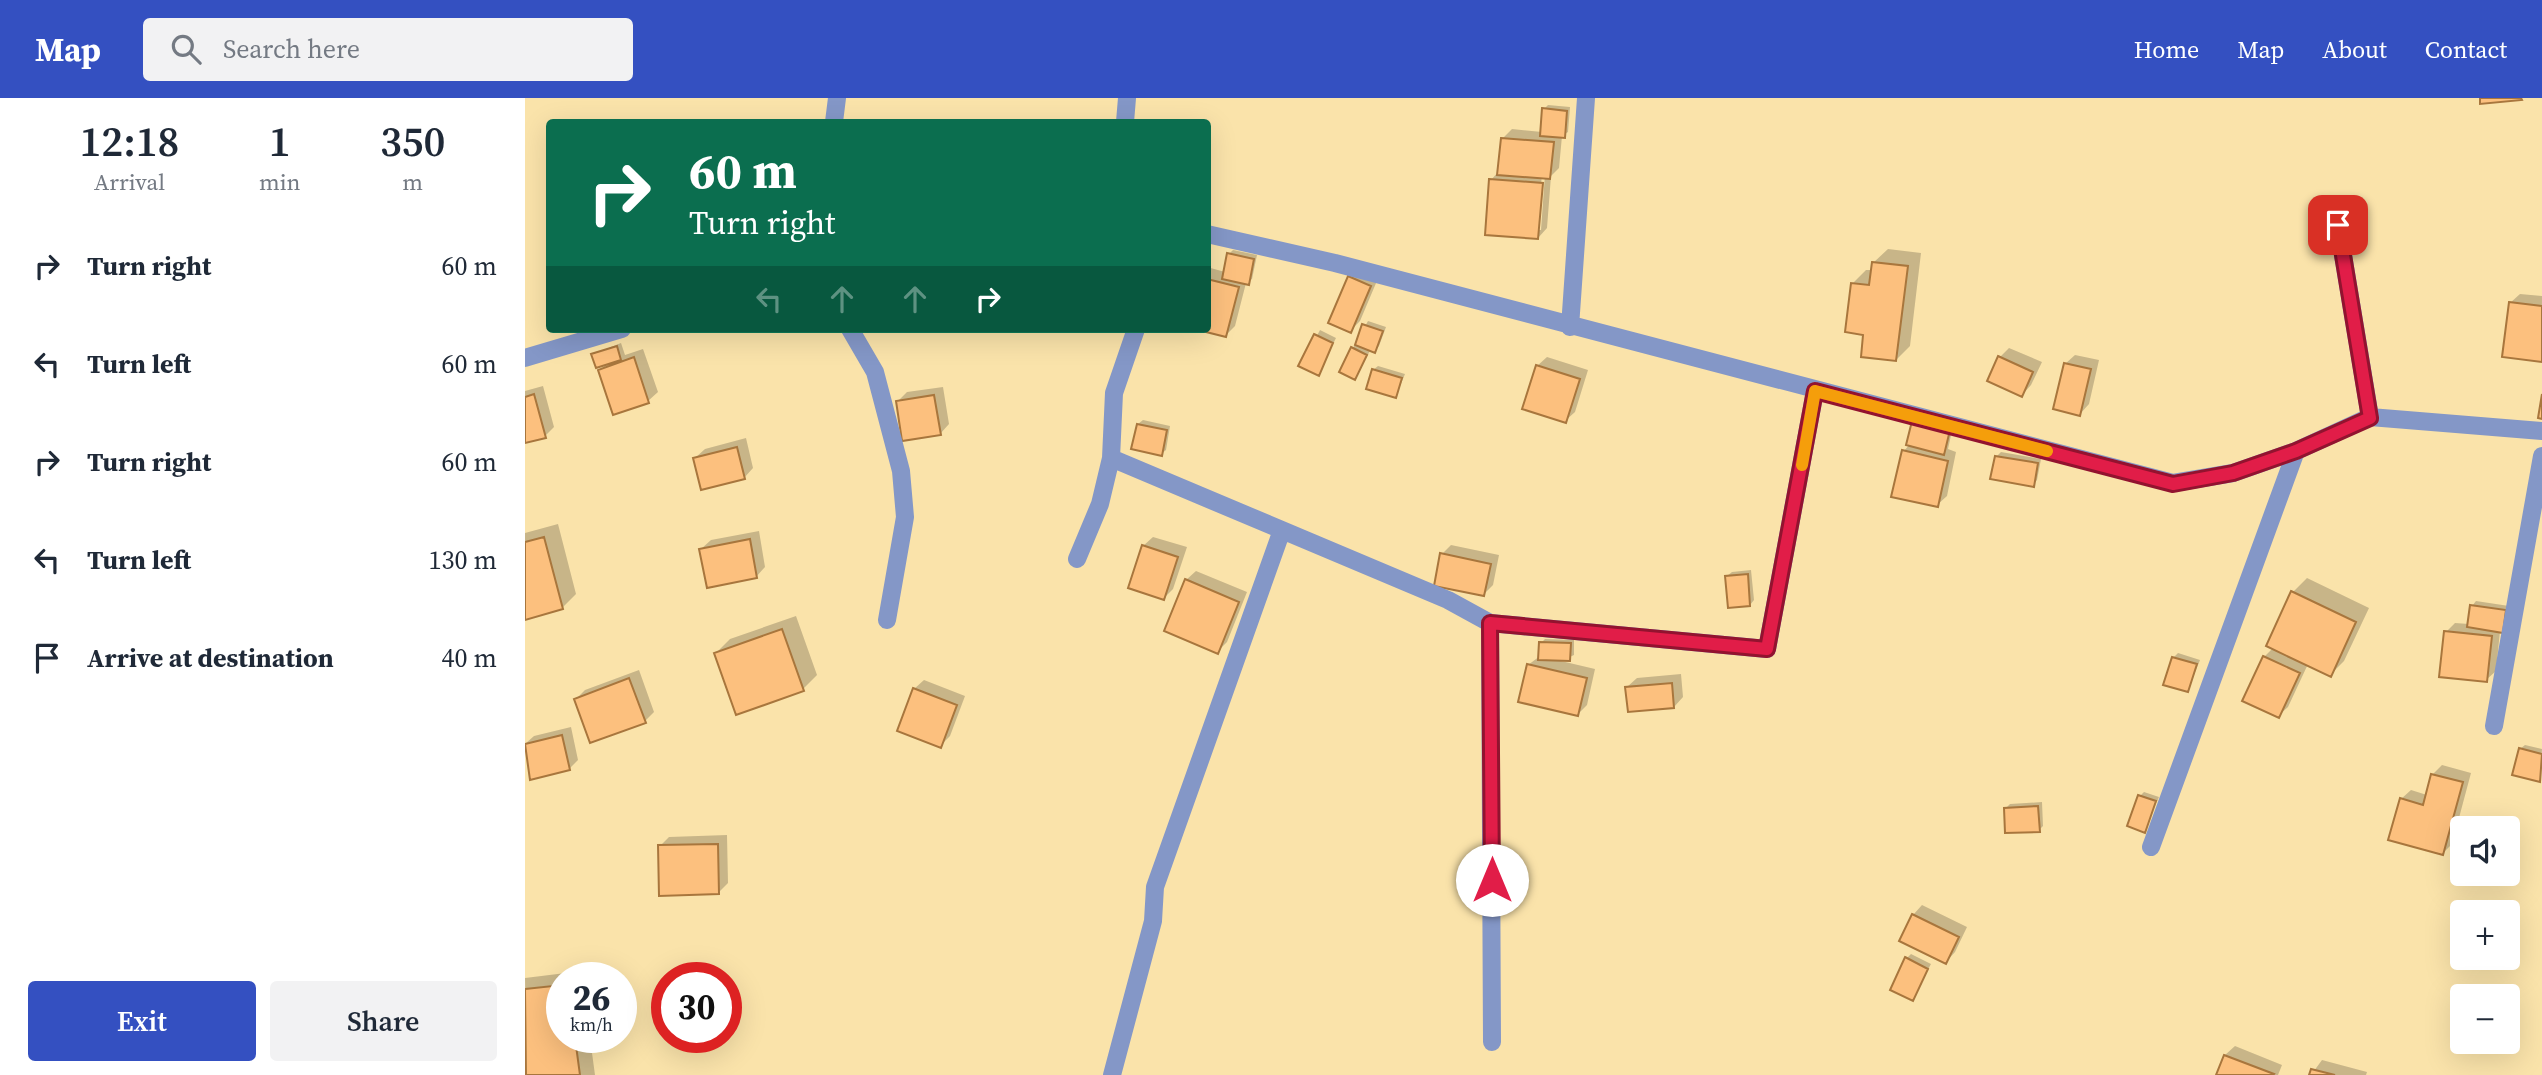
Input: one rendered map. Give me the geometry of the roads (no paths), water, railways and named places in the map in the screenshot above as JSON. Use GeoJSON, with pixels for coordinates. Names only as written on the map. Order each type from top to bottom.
{"type":"FeatureCollection","features":[{"type":"Feature","properties":{"kind":"street"},"geometry":{"type":"LineString","coordinates":[[834,119],[837,98]]}},
{"type":"Feature","properties":{"kind":"street"},"geometry":{"type":"LineString","coordinates":[[1125,119],[1127,98]]}},
{"type":"Feature","properties":{"kind":"street"},"geometry":{"type":"LineString","coordinates":[[1570,327],[1585,98]]}},
{"type":"Feature","properties":{"kind":"street"},"geometry":{"type":"LineString","coordinates":[[2338,225],[2370,418]]}},
{"type":"Feature","properties":{"kind":"street"},"geometry":{"type":"LineString","coordinates":[[1211,235],[1335,263],[2173,484],[2233,473],[2296,451],[2370,418],[2542,431]]}},
{"type":"Feature","properties":{"kind":"street"},"geometry":{"type":"LineString","coordinates":[[525,358],[609,333]]}},
{"type":"Feature","properties":{"kind":"street"},"geometry":{"type":"LineString","coordinates":[[851,333],[875,372],[901,471],[905,517],[887,620]]}},
{"type":"Feature","properties":{"kind":"street"},"geometry":{"type":"LineString","coordinates":[[1077,559],[1100,504],[1111,458],[1114,393],[1135,333]]}},
{"type":"Feature","properties":{"kind":"street"},"geometry":{"type":"LineString","coordinates":[[1111,458],[1448,600],[1490,623],[1767,649],[1815,391]]}},
{"type":"Feature","properties":{"kind":"street"},"geometry":{"type":"LineString","coordinates":[[2151,847],[2296,451]]}},
{"type":"Feature","properties":{"kind":"street"},"geometry":{"type":"LineString","coordinates":[[2494,726],[2542,456]]}},
{"type":"Feature","properties":{"kind":"street"},"geometry":{"type":"LineString","coordinates":[[1112,1075],[1153,921],[1155,887],[1282,530]]}},
{"type":"Feature","properties":{"kind":"street"},"geometry":{"type":"LineString","coordinates":[[1490,623],[1492,1042]]}}]}
